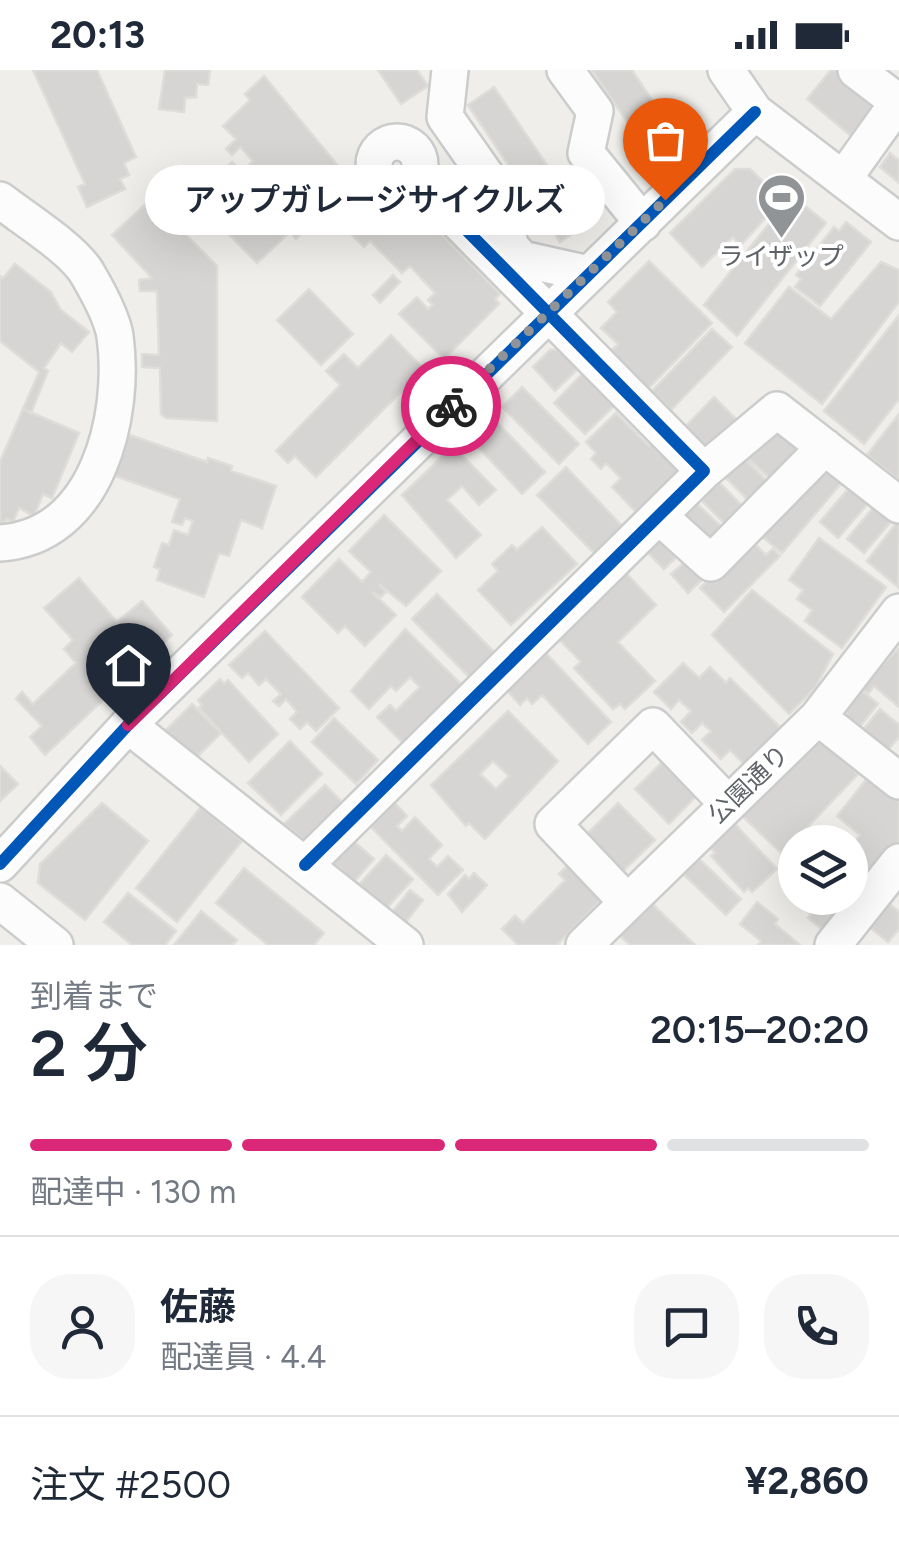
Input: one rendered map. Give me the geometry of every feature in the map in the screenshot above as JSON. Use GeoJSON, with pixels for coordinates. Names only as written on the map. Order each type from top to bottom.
{"type":"FeatureCollection","features":[{"type":"Feature","properties":{"kind":"street"},"geometry":{"type":"LineString","coordinates":[[450,70],[445,118],[492,184],[511,246],[522,259],[589,274]]}},
{"type":"Feature","properties":{"kind":"street"},"geometry":{"type":"LineString","coordinates":[[565,70],[595,112],[586,153],[643,222]]}},
{"type":"Feature","properties":{"kind":"street"},"geometry":{"type":"LineString","coordinates":[[726,70],[755,112],[899,222]]}},
{"type":"Feature","properties":{"kind":"street"},"geometry":{"type":"LineString","coordinates":[[844,178],[898,102],[856,70]]}},
{"type":"Feature","properties":{"kind":"street"},"geometry":{"type":"LineString","coordinates":[[0,864],[128,725],[755,112]]}},
{"type":"Feature","properties":{"kind":"street"},"geometry":{"type":"LineString","coordinates":[[415,178],[704,471]]}},
{"type":"Feature","properties":{"kind":"street"},"geometry":{"type":"LineString","coordinates":[[0,200],[85,269],[115,332],[117,389],[106,443],[88,491],[54,528],[19,542],[0,543]]}},
{"type":"Feature","properties":{"kind":"street"},"geometry":{"type":"LineString","coordinates":[[305,865],[704,471],[777,410],[899,505]]}},
{"type":"Feature","properties":{"kind":"street"},"geometry":{"type":"LineString","coordinates":[[660,517],[711,563],[825,447]]}},
{"type":"Feature","properties":{"kind":"street","name":"公園通り"},"geometry":{"type":"LineString","coordinates":[[584,945],[818,717],[899,612]]}},
{"type":"Feature","properties":{"kind":"street"},"geometry":{"type":"LineString","coordinates":[[818,717],[899,780]]}},
{"type":"Feature","properties":{"kind":"street"},"geometry":{"type":"LineString","coordinates":[[128,725],[405,945]]}},
{"type":"Feature","properties":{"kind":"street"},"geometry":{"type":"LineString","coordinates":[[627,902],[553,824],[653,726],[728,804]]}},
{"type":"Feature","properties":{"kind":"street"},"geometry":{"type":"LineString","coordinates":[[833,945],[899,862]]}},
{"type":"Feature","properties":{"kind":"street"},"geometry":{"type":"LineString","coordinates":[[0,902],[55,945]]}},
{"type":"Feature","properties":{"kind":"building"},"geometry":{"type":"Polygon","coordinates":[[[33,70],[97,70],[136,157],[124,163],[129,175],[120,179],[125,189],[87,207],[78,187],[85,184],[33,70]]]}},
{"type":"Feature","properties":{"kind":"building"},"geometry":{"type":"Polygon","coordinates":[[[165,70],[210,70],[208,85],[197,84],[196,97],[185,98],[184,112],[159,109],[165,70]]]}},
{"type":"Feature","properties":{"kind":"building"},"geometry":{"type":"Polygon","coordinates":[[[378,70],[417,70],[428,86],[401,104],[378,70]]]}},
{"type":"Feature","properties":{"kind":"building"},"geometry":{"type":"Polygon","coordinates":[[[592,70],[632,70],[676,136],[649,154],[592,70]]]}},
{"type":"Feature","properties":{"kind":"building"},"geometry":{"type":"Polygon","coordinates":[[[831,70],[845,70],[887,106],[857,141],[807,99],[831,70]]]}},
{"type":"Feature","properties":{"kind":"building"},"geometry":{"type":"Polygon","coordinates":[[[264,76],[353,184],[296,239],[290,232],[257,263],[219,224],[232,205],[220,193],[234,181],[224,170],[232,162],[242,172],[253,161],[240,147],[232,155],[226,149],[236,139],[223,126],[250,100],[245,94],[264,76]]]}},
{"type":"Feature","properties":{"kind":"building"},"geometry":{"type":"Polygon","coordinates":[[[494,87],[587,224],[560,242],[468,105],[494,87]]]}},
{"type":"Feature","properties":{"kind":"building"},"geometry":{"type":"Polygon","coordinates":[[[890,153],[899,161],[899,183],[880,167],[890,153]]]}},
{"type":"Feature","properties":{"kind":"building"},"geometry":{"type":"Polygon","coordinates":[[[735,169],[750,169],[782,200],[740,246],[733,237],[702,267],[670,233],[735,169]]]}},
{"type":"Feature","properties":{"kind":"building"},"geometry":{"type":"Polygon","coordinates":[[[792,195],[826,223],[737,336],[704,305],[792,195]]]}},
{"type":"Feature","properties":{"kind":"building"},"geometry":{"type":"Polygon","coordinates":[[[151,199],[217,266],[217,421],[166,418],[161,414],[160,368],[142,367],[142,354],[159,355],[157,291],[140,291],[139,280],[152,278],[112,235],[151,199]]]}},
{"type":"Feature","properties":{"kind":"building"},"geometry":{"type":"Polygon","coordinates":[[[355,201],[411,203],[500,294],[495,299],[499,304],[444,359],[399,314],[417,297],[428,309],[433,305],[428,300],[435,293],[410,266],[402,273],[370,241],[364,247],[348,231],[343,213],[355,201]]]}},
{"type":"Feature","properties":{"kind":"building"},"geometry":{"type":"Polygon","coordinates":[[[846,222],[871,242],[820,306],[795,287],[801,279],[796,275],[834,227],[839,231],[846,222]]]}},
{"type":"Feature","properties":{"kind":"building"},"geometry":{"type":"Polygon","coordinates":[[[649,261],[712,323],[644,393],[621,369],[625,365],[611,351],[618,344],[601,328],[617,312],[608,302],[649,261]]]}},
{"type":"Feature","properties":{"kind":"building"},"geometry":{"type":"Polygon","coordinates":[[[881,262],[899,270],[899,302],[822,404],[745,343],[789,287],[831,319],[881,262]]]}},
{"type":"Feature","properties":{"kind":"building"},"geometry":{"type":"Polygon","coordinates":[[[15,264],[51,292],[61,310],[89,332],[72,352],[61,343],[44,368],[48,371],[31,413],[23,409],[39,372],[0,341],[0,276],[3,278],[15,264]]]}},
{"type":"Feature","properties":{"kind":"building"},"geometry":{"type":"Polygon","coordinates":[[[393,275],[400,282],[380,303],[373,295],[393,275]]]}},
{"type":"Feature","properties":{"kind":"building"},"geometry":{"type":"Polygon","coordinates":[[[309,289],[353,334],[321,365],[277,320],[309,289]]]}},
{"type":"Feature","properties":{"kind":"building"},"geometry":{"type":"Polygon","coordinates":[[[899,315],[899,399],[864,444],[824,411],[899,315]]]}},
{"type":"Feature","properties":{"kind":"building"},"geometry":{"type":"Polygon","coordinates":[[[712,329],[732,347],[671,410],[652,391],[712,329]]]}},
{"type":"Feature","properties":{"kind":"building"},"geometry":{"type":"Polygon","coordinates":[[[391,335],[424,369],[316,477],[295,456],[288,463],[276,451],[340,385],[326,371],[344,354],[358,368],[391,335]]]}},
{"type":"Feature","properties":{"kind":"building"},"geometry":{"type":"Polygon","coordinates":[[[565,349],[582,365],[555,391],[533,367],[550,350],[565,349]]]}},
{"type":"Feature","properties":{"kind":"building"},"geometry":{"type":"Polygon","coordinates":[[[584,372],[616,404],[585,434],[554,403],[584,372]]]}},
{"type":"Feature","properties":{"kind":"building"},"geometry":{"type":"Polygon","coordinates":[[[522,387],[579,444],[559,464],[502,407],[522,387]]]}},
{"type":"Feature","properties":{"kind":"building"},"geometry":{"type":"Polygon","coordinates":[[[714,397],[738,421],[708,451],[684,428],[714,397]]]}},
{"type":"Feature","properties":{"kind":"building"},"geometry":{"type":"Polygon","coordinates":[[[23,409],[79,433],[52,498],[43,494],[34,516],[19,508],[13,522],[7,519],[0,526],[0,462],[23,409]]]}},
{"type":"Feature","properties":{"kind":"building"},"geometry":{"type":"Polygon","coordinates":[[[616,413],[649,446],[657,439],[677,460],[676,475],[637,513],[612,487],[621,478],[606,463],[601,469],[591,459],[596,453],[586,442],[616,413]]]}},
{"type":"Feature","properties":{"kind":"building"},"geometry":{"type":"Polygon","coordinates":[[[899,414],[899,480],[867,455],[899,414]]]}},
{"type":"Feature","properties":{"kind":"building"},"geometry":{"type":"Polygon","coordinates":[[[491,416],[545,472],[522,494],[469,437],[491,416]]]}},
{"type":"Feature","properties":{"kind":"building"},"geometry":{"type":"Polygon","coordinates":[[[765,432],[781,432],[799,446],[800,456],[774,482],[743,454],[765,432]]]}},
{"type":"Feature","properties":{"kind":"building"},"geometry":{"type":"Polygon","coordinates":[[[124,433],[207,462],[208,458],[232,466],[231,471],[276,486],[262,528],[241,520],[229,556],[219,553],[204,597],[157,580],[160,569],[154,567],[162,543],[169,545],[174,530],[188,535],[193,521],[185,518],[182,525],[172,522],[180,499],[110,474],[124,433]]]}},
{"type":"Feature","properties":{"kind":"building"},"geometry":{"type":"Polygon","coordinates":[[[453,446],[496,490],[479,505],[462,486],[447,500],[481,535],[456,558],[402,495],[453,446]]]}},
{"type":"Feature","properties":{"kind":"building"},"geometry":{"type":"Polygon","coordinates":[[[743,457],[773,487],[754,506],[724,476],[743,457]]]}},
{"type":"Feature","properties":{"kind":"building"},"geometry":{"type":"Polygon","coordinates":[[[820,461],[843,481],[782,553],[755,531],[820,461]]]}},
{"type":"Feature","properties":{"kind":"building"},"geometry":{"type":"Polygon","coordinates":[[[566,467],[623,527],[595,554],[537,495],[566,467]]]}},
{"type":"Feature","properties":{"kind":"building"},"geometry":{"type":"Polygon","coordinates":[[[717,480],[747,511],[729,528],[699,498],[717,480]]]}},
{"type":"Feature","properties":{"kind":"building"},"geometry":{"type":"Polygon","coordinates":[[[853,483],[872,499],[838,538],[820,522],[853,483]]]}},
{"type":"Feature","properties":{"kind":"building"},"geometry":{"type":"Polygon","coordinates":[[[695,502],[724,529],[705,549],[681,517],[695,502]]]}},
{"type":"Feature","properties":{"kind":"building"},"geometry":{"type":"Polygon","coordinates":[[[877,503],[894,518],[864,553],[847,539],[877,503]]]}},
{"type":"Feature","properties":{"kind":"building"},"geometry":{"type":"Polygon","coordinates":[[[384,515],[441,571],[406,606],[379,584],[386,592],[381,597],[372,592],[396,615],[365,646],[345,626],[338,633],[302,597],[339,559],[362,582],[371,572],[349,551],[384,515]]]}},
{"type":"Feature","properties":{"kind":"building"},"geometry":{"type":"Polygon","coordinates":[[[899,522],[898,587],[867,561],[899,522]]]}},
{"type":"Feature","properties":{"kind":"building"},"geometry":{"type":"Polygon","coordinates":[[[542,527],[577,564],[511,625],[478,590],[498,571],[492,564],[512,545],[517,550],[542,527]]]}},
{"type":"Feature","properties":{"kind":"building"},"geometry":{"type":"Polygon","coordinates":[[[661,535],[679,555],[664,569],[645,550],[661,535]]]}},
{"type":"Feature","properties":{"kind":"building"},"geometry":{"type":"Polygon","coordinates":[[[819,538],[886,587],[842,648],[805,621],[812,610],[797,599],[803,590],[789,580],[819,538]]]}},
{"type":"Feature","properties":{"kind":"building"},"geometry":{"type":"Polygon","coordinates":[[[750,539],[766,555],[773,549],[780,556],[724,612],[700,588],[750,539]]]}},
{"type":"Feature","properties":{"kind":"building"},"geometry":{"type":"Polygon","coordinates":[[[687,560],[704,578],[688,593],[671,574],[687,560]]]}},
{"type":"Feature","properties":{"kind":"building"},"geometry":{"type":"Polygon","coordinates":[[[626,573],[656,605],[618,642],[655,681],[625,709],[620,704],[613,709],[574,668],[581,662],[557,637],[626,573]]]}},
{"type":"Feature","properties":{"kind":"building"},"geometry":{"type":"Polygon","coordinates":[[[79,578],[117,622],[142,601],[172,635],[45,755],[30,737],[42,726],[16,699],[22,692],[33,704],[76,663],[64,649],[73,640],[44,608],[79,578]]]}},
{"type":"Feature","properties":{"kind":"building"},"geometry":{"type":"Polygon","coordinates":[[[752,590],[833,654],[815,688],[789,714],[712,635],[752,590]]]}},
{"type":"Feature","properties":{"kind":"building"},"geometry":{"type":"Polygon","coordinates":[[[437,594],[496,654],[471,679],[412,619],[437,594]]]}},
{"type":"Feature","properties":{"kind":"building"},"geometry":{"type":"Polygon","coordinates":[[[405,629],[463,686],[405,745],[377,717],[390,705],[396,711],[420,687],[410,677],[396,691],[391,686],[369,709],[351,691],[405,629]]]}},
{"type":"Feature","properties":{"kind":"building"},"geometry":{"type":"Polygon","coordinates":[[[265,631],[339,708],[316,731],[307,722],[300,729],[290,719],[297,712],[286,699],[279,706],[273,701],[281,694],[266,679],[259,685],[248,673],[242,678],[229,665],[265,631]]]}},
{"type":"Feature","properties":{"kind":"building"},"geometry":{"type":"Polygon","coordinates":[[[899,648],[899,707],[874,686],[868,694],[860,687],[899,648]]]}},
{"type":"Feature","properties":{"kind":"building"},"geometry":{"type":"Polygon","coordinates":[[[544,651],[611,722],[588,744],[542,695],[532,704],[527,698],[520,705],[505,688],[544,651]]]}},
{"type":"Feature","properties":{"kind":"building"},"geometry":{"type":"Polygon","coordinates":[[[683,663],[699,678],[710,667],[726,683],[730,678],[781,728],[745,765],[730,750],[721,759],[702,740],[711,731],[702,723],[692,733],[681,722],[691,711],[679,700],[671,709],[654,692],[683,663]]]}},
{"type":"Feature","properties":{"kind":"building"},"geometry":{"type":"Polygon","coordinates":[[[220,679],[224,684],[228,680],[278,734],[249,762],[199,708],[202,705],[198,700],[220,679]]]}},
{"type":"Feature","properties":{"kind":"building"},"geometry":{"type":"Polygon","coordinates":[[[860,689],[878,704],[858,729],[847,721],[847,704],[860,689]]]}},
{"type":"Feature","properties":{"kind":"building"},"geometry":{"type":"Polygon","coordinates":[[[192,704],[221,733],[188,766],[164,732],[192,704]]]}},
{"type":"Feature","properties":{"kind":"building"},"geometry":{"type":"Polygon","coordinates":[[[880,709],[899,725],[899,737],[887,751],[862,731],[880,709]]]}},
{"type":"Feature","properties":{"kind":"building"},"geometry":{"type":"Polygon","coordinates":[[[508,711],[558,761],[485,839],[469,823],[466,826],[431,785],[508,711]],[[493,761],[480,774],[496,789],[509,776],[493,761]]]}},
{"type":"Feature","properties":{"kind":"building"},"geometry":{"type":"Polygon","coordinates":[[[334,718],[378,760],[356,784],[312,742],[334,718]]]}},
{"type":"Feature","properties":{"kind":"building"},"geometry":{"type":"Polygon","coordinates":[[[290,741],[322,774],[281,815],[248,783],[290,741]]]}},
{"type":"Feature","properties":{"kind":"building"},"geometry":{"type":"Polygon","coordinates":[[[824,742],[858,774],[810,825],[778,825],[778,850],[737,811],[797,747],[824,742]]]}},
{"type":"Feature","properties":{"kind":"building"},"geometry":{"type":"Polygon","coordinates":[[[671,753],[705,787],[669,824],[635,789],[671,753]]]}},
{"type":"Feature","properties":{"kind":"building"},"geometry":{"type":"Polygon","coordinates":[[[0,766],[18,784],[0,801],[0,766]]]}},
{"type":"Feature","properties":{"kind":"building"},"geometry":{"type":"Polygon","coordinates":[[[869,776],[899,799],[899,841],[868,880],[868,825],[848,825],[837,816],[869,776]]]}},
{"type":"Feature","properties":{"kind":"building"},"geometry":{"type":"Polygon","coordinates":[[[325,785],[347,807],[309,844],[284,824],[325,785]]]}},
{"type":"Feature","properties":{"kind":"building"},"geometry":{"type":"Polygon","coordinates":[[[392,800],[407,816],[397,826],[402,831],[415,817],[442,845],[429,859],[437,867],[448,856],[463,870],[438,895],[368,824],[392,800]]]}},
{"type":"Feature","properties":{"kind":"building"},"geometry":{"type":"Polygon","coordinates":[[[102,803],[148,841],[85,920],[38,883],[40,864],[102,803]]]}},
{"type":"Feature","properties":{"kind":"building"},"geometry":{"type":"Polygon","coordinates":[[[618,803],[655,840],[619,875],[583,838],[618,803]]]}},
{"type":"Feature","properties":{"kind":"building"},"geometry":{"type":"Polygon","coordinates":[[[201,807],[242,841],[177,922],[136,888],[201,807]]]}},
{"type":"Feature","properties":{"kind":"building"},"geometry":{"type":"Polygon","coordinates":[[[735,824],[777,869],[752,892],[748,888],[744,892],[711,856],[715,853],[710,847],[735,824]]]}},
{"type":"Feature","properties":{"kind":"building"},"geometry":{"type":"Polygon","coordinates":[[[352,840],[374,859],[348,889],[337,878],[343,871],[333,863],[352,840]]]}},
{"type":"Feature","properties":{"kind":"building"},"geometry":{"type":"Polygon","coordinates":[[[386,855],[413,879],[385,910],[358,886],[386,855]]]}},
{"type":"Feature","properties":{"kind":"building"},"geometry":{"type":"Polygon","coordinates":[[[696,856],[741,899],[726,915],[681,872],[696,856]]]}},
{"type":"Feature","properties":{"kind":"building"},"geometry":{"type":"Polygon","coordinates":[[[573,860],[607,894],[557,945],[518,945],[502,929],[515,916],[523,923],[565,880],[559,874],[573,860]]]}},
{"type":"Feature","properties":{"kind":"building"},"geometry":{"type":"Polygon","coordinates":[[[244,868],[324,933],[314,945],[268,945],[216,903],[244,868]]]}},
{"type":"Feature","properties":{"kind":"building"},"geometry":{"type":"Polygon","coordinates":[[[474,873],[487,885],[462,912],[448,894],[465,875],[469,879],[474,873]]]}},
{"type":"Feature","properties":{"kind":"building"},"geometry":{"type":"Polygon","coordinates":[[[410,890],[423,900],[402,927],[389,916],[410,890]]]}},
{"type":"Feature","properties":{"kind":"building"},"geometry":{"type":"Polygon","coordinates":[[[128,893],[176,931],[165,945],[132,945],[104,922],[128,893]]]}},
{"type":"Feature","properties":{"kind":"building"},"geometry":{"type":"Polygon","coordinates":[[[650,902],[695,945],[630,945],[619,935],[650,902]]]}},
{"type":"Feature","properties":{"kind":"building"},"geometry":{"type":"Polygon","coordinates":[[[757,902],[800,945],[758,945],[761,941],[740,924],[757,902]]]}},
{"type":"Feature","properties":{"kind":"building"},"geometry":{"type":"Polygon","coordinates":[[[887,902],[899,912],[899,929],[888,942],[868,926],[887,902]]]}},
{"type":"Feature","properties":{"kind":"building"},"geometry":{"type":"Polygon","coordinates":[[[201,911],[237,940],[232,945],[174,945],[201,911]]]}},
{"type":"Feature","properties":{"kind":"building"},"geometry":{"type":"Polygon","coordinates":[[[810,915],[837,915],[824,931],[808,918],[810,915]]]}},
{"type":"Feature","properties":{"kind":"cycle path"},"geometry":{"type":"LineString","coordinates":[[0,864],[128,725],[755,112]]}},
{"type":"Feature","properties":{"kind":"cycle path"},"geometry":{"type":"LineString","coordinates":[[305,865],[704,471],[415,178]]}},
{"type":"Feature","properties":{"kind":"way so far"},"geometry":{"type":"LineString","coordinates":[[451,406],[665,200]]}},
{"type":"Feature","properties":{"kind":"place","name":"アップガレージサイクルズ"},"geometry":{"type":"Point","coordinates":[665,200]}},
{"type":"Feature","properties":{"kind":"place","name":"ライザップ"},"geometry":{"type":"Point","coordinates":[781,240]}},
{"type":"Feature","properties":{"kind":"route"},"geometry":{"type":"LineString","coordinates":[[128,725],[451,406]]}}]}
